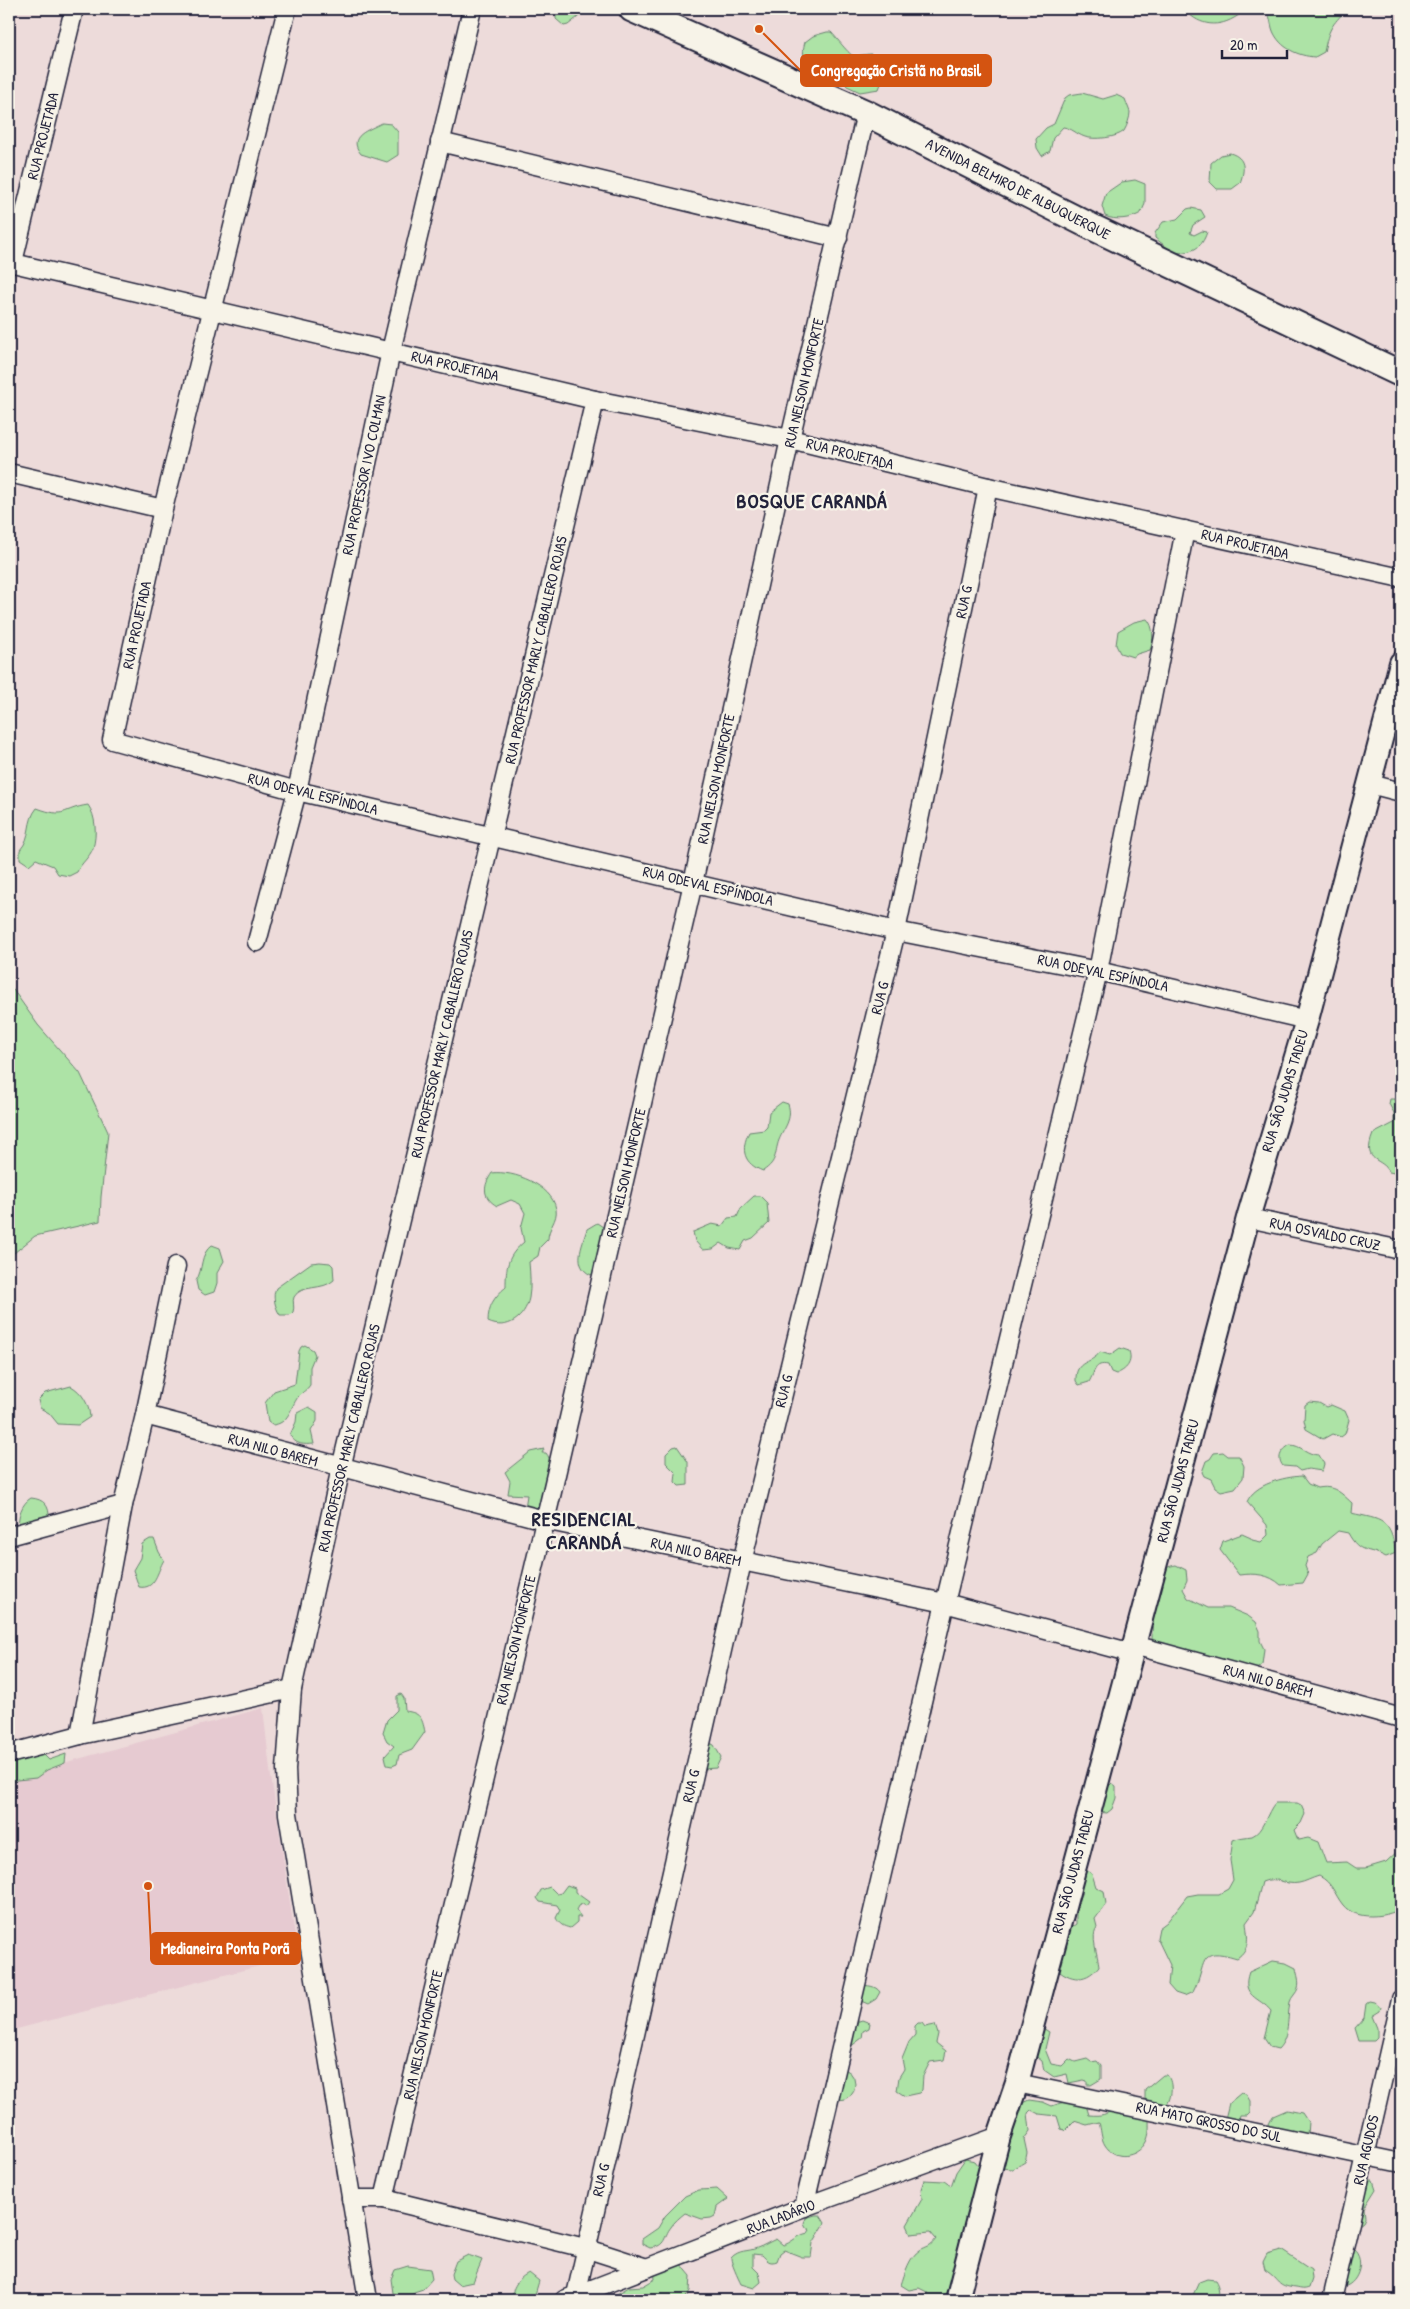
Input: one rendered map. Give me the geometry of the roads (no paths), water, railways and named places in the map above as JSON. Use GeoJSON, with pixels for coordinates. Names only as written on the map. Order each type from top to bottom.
{"type":"FeatureCollection","features":[{"type":"Feature","properties":{"kind":"main road","name":"AVENIDA BELMIRO DE ALBUQUERQUE"},"geometry":{"type":"LineString","coordinates":[[643,11],[866,113],[1094,228],[1401,374]]}},
{"type":"Feature","properties":{"kind":"street","name":"RUA PROJETADA"},"geometry":{"type":"LineString","coordinates":[[74,9],[11,262],[595,400],[790,439],[988,487],[1401,578]]}},
{"type":"Feature","properties":{"kind":"street","name":"RUA PROJETADA"},"geometry":{"type":"LineString","coordinates":[[112,740],[162,509],[287,9]]}},
{"type":"Feature","properties":{"kind":"street","name":"RUA PROFESSOR IVO COLMAN"},"geometry":{"type":"LineString","coordinates":[[257,942],[297,791],[391,351],[472,9]]}},
{"type":"Feature","properties":{"kind":"street","name":"RUA NELSON MONFORTE"},"geometry":{"type":"LineString","coordinates":[[384,2199],[693,883],[790,439],[866,113]]}},
{"type":"Feature","properties":{"kind":"street"},"geometry":{"type":"LineString","coordinates":[[440,142],[838,238]]}},
{"type":"Feature","properties":{"kind":"street","name":"RUA PROFESSOR MARLY CABALLERO ROJAS"},"geometry":{"type":"LineString","coordinates":[[368,2300],[288,1814],[286,1769],[292,1689],[341,1468],[595,400]]}},
{"type":"Feature","properties":{"kind":"street"},"geometry":{"type":"LineString","coordinates":[[9,472],[162,509]]}},
{"type":"Feature","properties":{"kind":"street","name":"RUA G"},"geometry":{"type":"LineString","coordinates":[[570,2298],[585,2248],[742,1562],[896,930],[988,487]]}},
{"type":"Feature","properties":{"kind":"street"},"geometry":{"type":"LineString","coordinates":[[804,2207],[945,1603],[1098,971],[1186,530]]}},
{"type":"Feature","properties":{"kind":"street","name":"RUA SÃO JUDAS TADEU"},"geometry":{"type":"LineString","coordinates":[[957,2300],[999,2136],[1017,2083],[1248,1218],[1306,1020],[1401,663]]}},
{"type":"Feature","properties":{"kind":"street","name":"RUA ODEVAL ESPÍNDOLA"},"geometry":{"type":"LineString","coordinates":[[112,740],[297,791],[491,837],[896,930],[1098,971],[1306,1020]]}},
{"type":"Feature","properties":{"kind":"street"},"geometry":{"type":"LineString","coordinates":[[1370,784],[1401,792]]}},
{"type":"Feature","properties":{"kind":"street","name":"RUA OSVALDO CRUZ"},"geometry":{"type":"LineString","coordinates":[[1248,1218],[1401,1250]]}},
{"type":"Feature","properties":{"kind":"street"},"geometry":{"type":"LineString","coordinates":[[80,1735],[123,1505],[145,1415],[176,1266]]}},
{"type":"Feature","properties":{"kind":"street","name":"RUA NILO BAREM"},"geometry":{"type":"LineString","coordinates":[[145,1415],[544,1520],[945,1603],[1401,1718]]}},
{"type":"Feature","properties":{"kind":"street"},"geometry":{"type":"LineString","coordinates":[[9,1536],[123,1505]]}},
{"type":"Feature","properties":{"kind":"street"},"geometry":{"type":"LineString","coordinates":[[9,1754],[80,1735],[292,1689]]}},
{"type":"Feature","properties":{"kind":"street","name":"RUA AGUDOS"},"geometry":{"type":"LineString","coordinates":[[1332,2300],[1401,1999]]}},
{"type":"Feature","properties":{"kind":"street","name":"RUA MATO GROSSO DO SUL"},"geometry":{"type":"LineString","coordinates":[[1017,2083],[1401,2163]]}},
{"type":"Feature","properties":{"kind":"street","name":"RUA LADÁRIO"},"geometry":{"type":"LineString","coordinates":[[570,2298],[804,2207],[999,2136]]}},
{"type":"Feature","properties":{"kind":"street"},"geometry":{"type":"LineString","coordinates":[[351,2198],[384,2199],[585,2248],[646,2268]]}},
{"type":"Feature","properties":{"kind":"place","name":"Congregação Cristã no Brasil"},"geometry":{"type":"Point","coordinates":[759,29]}},
{"type":"Feature","properties":{"kind":"place","name":"Medianeira Ponta Porã"},"geometry":{"type":"Point","coordinates":[148,1886]}},
{"type":"Feature","properties":{"kind":"district","name":"BOSQUE CARANDÁ"},"geometry":{"type":"Point","coordinates":[812,501]}},
{"type":"Feature","properties":{"kind":"district","name":"RESIDENCIAL CARANDÁ"},"geometry":{"type":"Point","coordinates":[584,1530]}}]}
